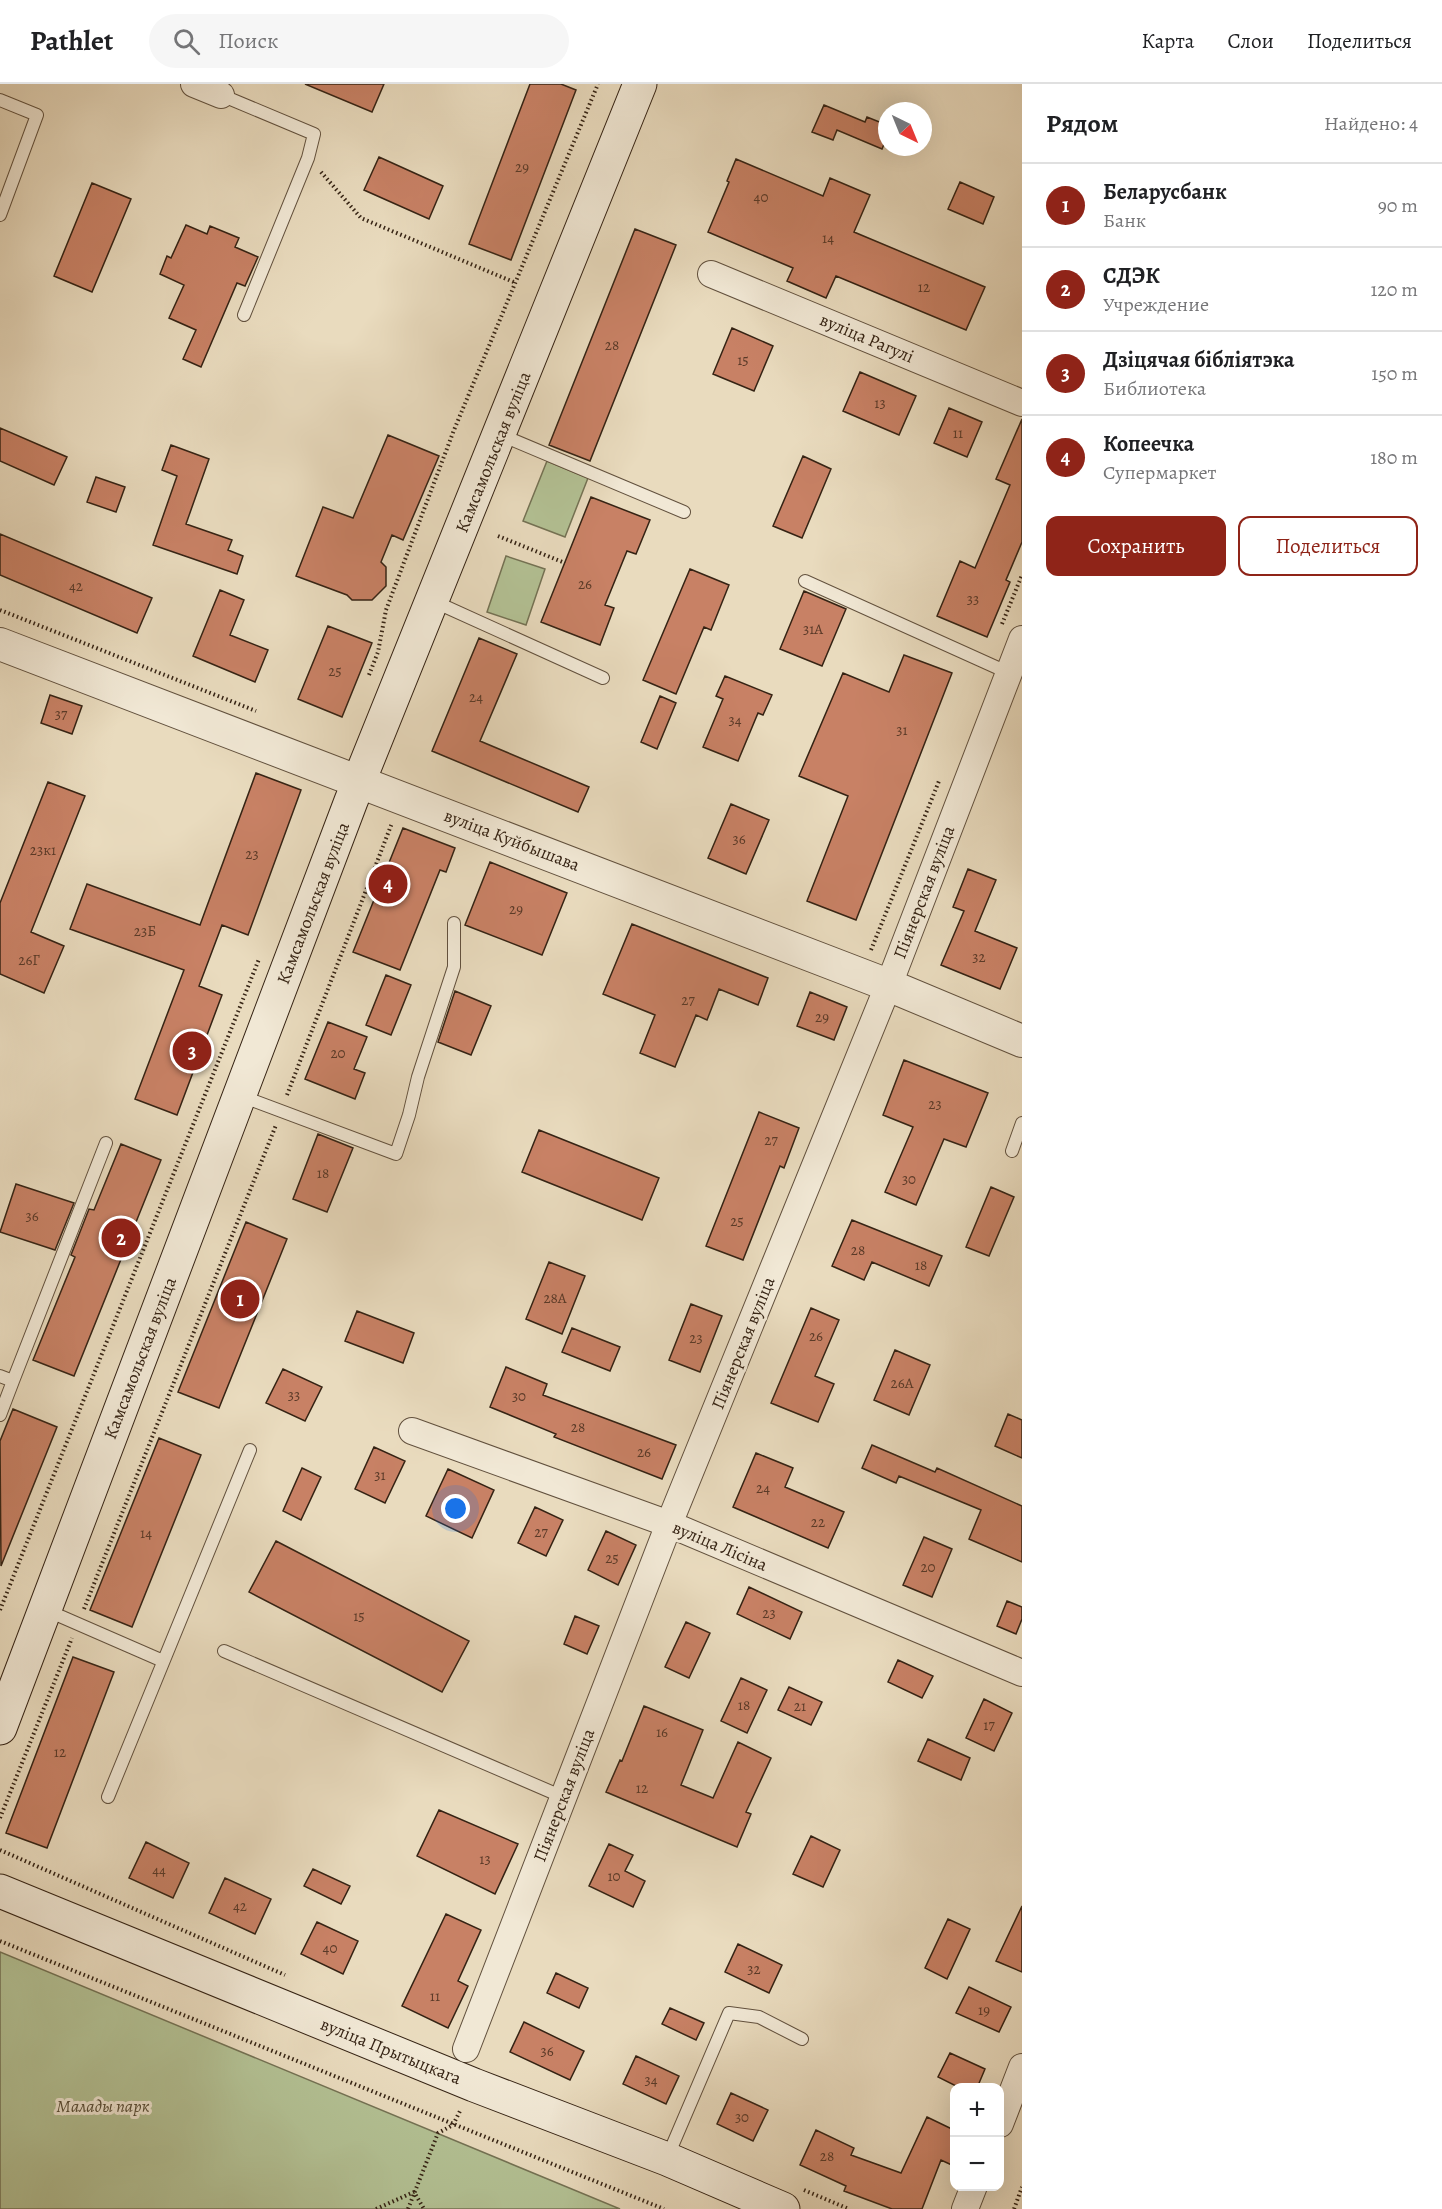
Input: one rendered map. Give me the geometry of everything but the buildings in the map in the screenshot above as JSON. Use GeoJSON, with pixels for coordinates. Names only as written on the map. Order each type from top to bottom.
{"type":"FeatureCollection","features":[{"type":"Feature","properties":{"kind":"main road","name":"Камсамольская вуліца"},"geometry":{"type":"LineString","coordinates":[[0,1728],[351,801],[640,84]]}},
{"type":"Feature","properties":{"kind":"main road","name":"вуліца Прытыцкага"},"geometry":{"type":"LineString","coordinates":[[0,1891],[474,2085],[667,2159],[783,2209]]}},
{"type":"Feature","properties":{"kind":"street"},"geometry":{"type":"LineString","coordinates":[[194,84],[221,95]]}},
{"type":"Feature","properties":{"kind":"street","name":"вуліца Рагулі"},"geometry":{"type":"LineString","coordinates":[[711,273],[1022,403]]}},
{"type":"Feature","properties":{"kind":"street","name":"Піянерская вуліца"},"geometry":{"type":"LineString","coordinates":[[466,2049],[669,1524],[888,985],[998,668],[1022,639]]}},
{"type":"Feature","properties":{"kind":"street","name":"вуліца Куйбышава"},"geometry":{"type":"LineString","coordinates":[[0,644],[888,985],[1022,1041]]}},
{"type":"Feature","properties":{"kind":"street","name":"вуліца Лісіна"},"geometry":{"type":"LineString","coordinates":[[412,1431],[669,1524],[1022,1673]]}},
{"type":"Feature","properties":{"kind":"street"},"geometry":{"type":"LineString","coordinates":[[1004,2112],[1022,2067]]}},
{"type":"Feature","properties":{"kind":"street"},"geometry":{"type":"LineString","coordinates":[[965,2209],[972,2191]]}},
{"type":"Feature","properties":{"kind":"lane"},"geometry":{"type":"LineString","coordinates":[[221,95],[314,134],[308,158],[244,315]]}},
{"type":"Feature","properties":{"kind":"lane"},"geometry":{"type":"LineString","coordinates":[[0,100],[37,115],[0,215]]}},
{"type":"Feature","properties":{"kind":"lane"},"geometry":{"type":"LineString","coordinates":[[500,434],[684,512]]}},
{"type":"Feature","properties":{"kind":"lane"},"geometry":{"type":"LineString","coordinates":[[805,581],[998,668]]}},
{"type":"Feature","properties":{"kind":"lane"},"geometry":{"type":"LineString","coordinates":[[433,601],[603,678]]}},
{"type":"Feature","properties":{"kind":"lane"},"geometry":{"type":"LineString","coordinates":[[240,1096],[396,1154],[410,1115],[418,1077],[454,967],[454,923]]}},
{"type":"Feature","properties":{"kind":"lane"},"geometry":{"type":"LineString","coordinates":[[1012,1151],[1022,1123]]}},
{"type":"Feature","properties":{"kind":"lane"},"geometry":{"type":"LineString","coordinates":[[0,1415],[106,1143]]}},
{"type":"Feature","properties":{"kind":"lane"},"geometry":{"type":"LineString","coordinates":[[0,1376],[13,1381]]}},
{"type":"Feature","properties":{"kind":"lane"},"geometry":{"type":"LineString","coordinates":[[108,1797],[250,1450]]}},
{"type":"Feature","properties":{"kind":"lane"},"geometry":{"type":"LineString","coordinates":[[45,1610],[163,1661]]}},
{"type":"Feature","properties":{"kind":"lane"},"geometry":{"type":"LineString","coordinates":[[224,1651],[563,1797]]}},
{"type":"Feature","properties":{"kind":"lane"},"geometry":{"type":"LineString","coordinates":[[667,2159],[729,2013],[759,2017],[802,2039]]}},
{"type":"Feature","properties":{"kind":"path"},"geometry":{"type":"LineString","coordinates":[[366,684],[378,652],[386,610],[454,430],[598,84]]}},
{"type":"Feature","properties":{"kind":"path"},"geometry":{"type":"LineString","coordinates":[[308,158],[361,218],[516,283]]}},
{"type":"Feature","properties":{"kind":"path"},"geometry":{"type":"LineString","coordinates":[[498,536],[565,563]]}},
{"type":"Feature","properties":{"kind":"path"},"geometry":{"type":"LineString","coordinates":[[998,668],[1022,575]]}},
{"type":"Feature","properties":{"kind":"path"},"geometry":{"type":"LineString","coordinates":[[0,610],[266,715]]}},
{"type":"Feature","properties":{"kind":"path"},"geometry":{"type":"LineString","coordinates":[[868,956],[943,771]]}},
{"type":"Feature","properties":{"kind":"path"},"geometry":{"type":"LineString","coordinates":[[283,1105],[395,816]]}},
{"type":"Feature","properties":{"kind":"path"},"geometry":{"type":"LineString","coordinates":[[0,1610],[260,956]]}},
{"type":"Feature","properties":{"kind":"path"},"geometry":{"type":"LineString","coordinates":[[80,1618],[279,1116]]}},
{"type":"Feature","properties":{"kind":"path"},"geometry":{"type":"LineString","coordinates":[[0,1818],[75,1629]]}},
{"type":"Feature","properties":{"kind":"path"},"geometry":{"type":"LineString","coordinates":[[0,1850],[291,1977]]}},
{"type":"Feature","properties":{"kind":"path"},"geometry":{"type":"LineString","coordinates":[[0,1941],[664,2209]]}},
{"type":"Feature","properties":{"kind":"path"},"geometry":{"type":"LineString","coordinates":[[408,2209],[438,2133],[453,2125],[474,2085]]}},
{"type":"Feature","properties":{"kind":"path"},"geometry":{"type":"LineString","coordinates":[[1014,2209],[1022,2187]]}},
{"type":"Feature","properties":{"kind":"path"},"geometry":{"type":"LineString","coordinates":[[376,2209],[414,2192]]}},
{"type":"Feature","properties":{"kind":"path"},"geometry":{"type":"LineString","coordinates":[[414,2192],[424,2209]]}},
{"type":"Feature","properties":{"kind":"green space"},"geometry":{"type":"Polygon","coordinates":[[[547,461],[588,478],[565,537],[523,521],[547,461]]]}},
{"type":"Feature","properties":{"kind":"green space"},"geometry":{"type":"Polygon","coordinates":[[[506,556],[545,569],[526,625],[487,612],[506,556]]]}},
{"type":"Feature","properties":{"kind":"green space","name":"Малады парк"},"geometry":{"type":"Polygon","coordinates":[[[0,1952],[620,2209],[0,2209],[0,1952]]]}},
{"type":"Feature","properties":{"kind":"place","name":"Копеечка"},"geometry":{"type":"Point","coordinates":[388,884]}},
{"type":"Feature","properties":{"kind":"place","name":"Дзіцячая бібліятэка"},"geometry":{"type":"Point","coordinates":[192,1051]}},
{"type":"Feature","properties":{"kind":"place","name":"СДЭК"},"geometry":{"type":"Point","coordinates":[121,1238]}},
{"type":"Feature","properties":{"kind":"place","name":"Беларусбанк"},"geometry":{"type":"Point","coordinates":[240,1299]}}]}
